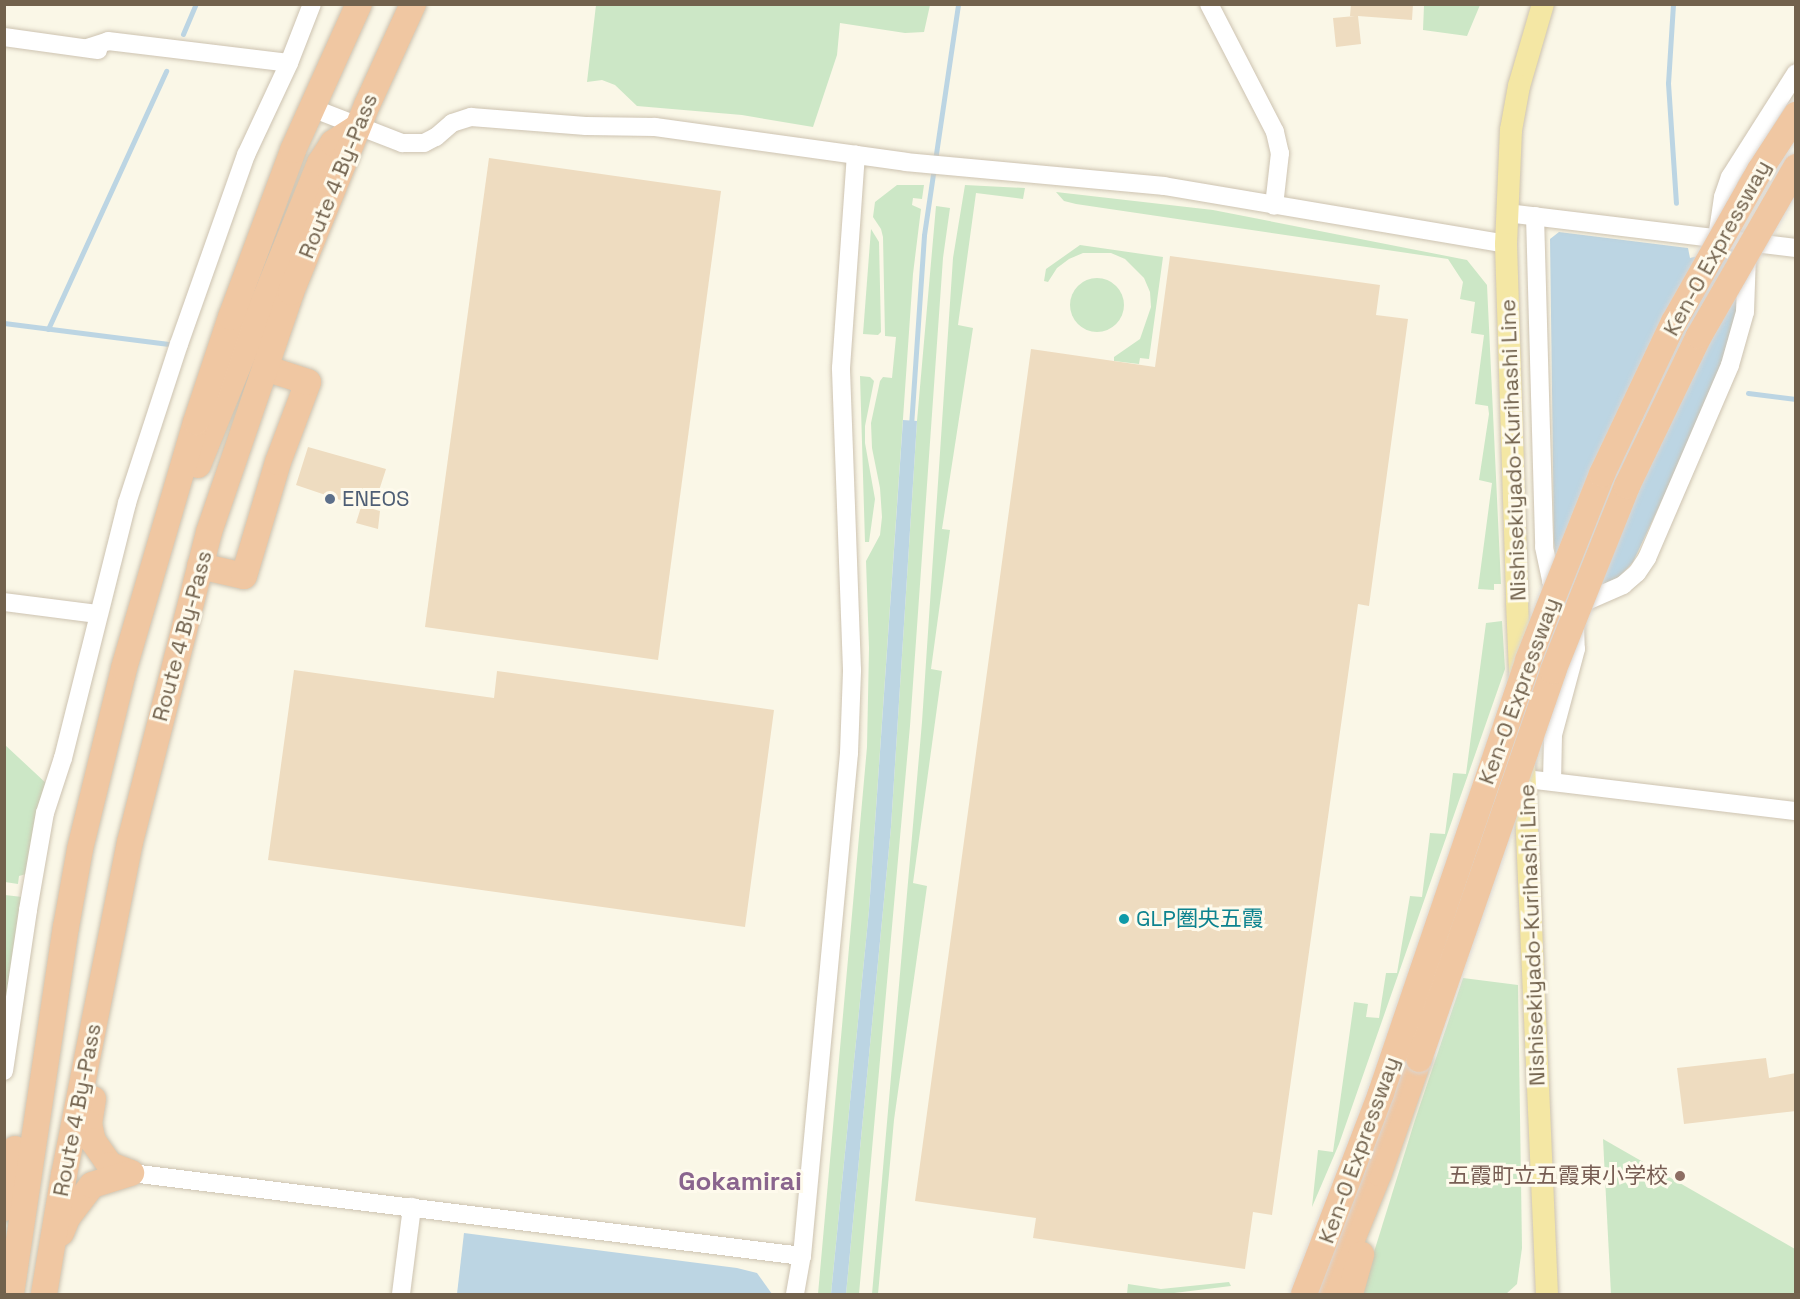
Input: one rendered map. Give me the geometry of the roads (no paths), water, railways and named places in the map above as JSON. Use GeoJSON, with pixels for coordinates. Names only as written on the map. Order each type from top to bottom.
{"type":"FeatureCollection","features":[{"type":"Feature","properties":{"kind":"highway","name":"Route 4 By-Pass"},"geometry":{"type":"LineString","coordinates":[[11,1294],[52,1009],[88,814],[124,668],[196,422],[231,317],[312,108],[359,4]]}},
{"type":"Feature","properties":{"kind":"highway","name":"Route 4 By-Pass"},"geometry":{"type":"LineString","coordinates":[[44,1294],[47,1268],[106,961],[133,831],[200,566],[236,449],[291,292],[358,127],[413,4]]}},
{"type":"Feature","properties":{"kind":"highway","name":"Ken-O Expressway"},"geometry":{"type":"LineString","coordinates":[[1304,1294],[1382,1093],[1528,660],[1602,474],[1674,322],[1760,170],[1796,115]]}},
{"type":"Feature","properties":{"kind":"highway"},"geometry":{"type":"LineString","coordinates":[[157,555],[196,469],[320,163],[333,143],[358,127]]}},
{"type":"Feature","properties":{"kind":"highway","name":"Ken-O Expressway"},"geometry":{"type":"LineString","coordinates":[[1330,1294],[1379,1173],[1553,671],[1627,486],[1699,336],[1796,167]]}},
{"type":"Feature","properties":{"kind":"highway"},"geometry":{"type":"LineString","coordinates":[[200,566],[244,576],[278,462],[308,382],[265,368]]}},
{"type":"Feature","properties":{"kind":"highway"},"geometry":{"type":"LineString","coordinates":[[106,961],[100,1046],[89,1124],[93,1141],[110,1165],[131,1173]]}},
{"type":"Feature","properties":{"kind":"highway"},"geometry":{"type":"LineString","coordinates":[[4,1208],[33,1054],[52,1009]]}},
{"type":"Feature","properties":{"kind":"highway"},"geometry":{"type":"LineString","coordinates":[[1350,1294],[1419,1059]]}},
{"type":"Feature","properties":{"kind":"highway"},"geometry":{"type":"LineString","coordinates":[[47,1268],[67,1218],[84,1194],[99,1182],[131,1173]]}},
{"type":"Feature","properties":{"kind":"main road","name":"Nishisekiyado-Kurihashi Line"},"geometry":{"type":"LineString","coordinates":[[1543,4],[1519,86],[1511,130],[1506,244],[1547,1294]]}},
{"type":"Feature","properties":{"kind":"street"},"geometry":{"type":"LineString","coordinates":[[4,1071],[45,813],[63,758],[127,503],[179,344],[246,155],[289,63],[312,4]]}},
{"type":"Feature","properties":{"kind":"street"},"geometry":{"type":"LineString","coordinates":[[1209,4],[1275,132],[1281,153],[1275,206]]}},
{"type":"Feature","properties":{"kind":"street"},"geometry":{"type":"LineString","coordinates":[[4,37],[133,55]]}},
{"type":"Feature","properties":{"kind":"street"},"geometry":{"type":"LineString","coordinates":[[87,48],[108,41],[289,63]]}},
{"type":"Feature","properties":{"kind":"street"},"geometry":{"type":"LineString","coordinates":[[1717,238],[1723,197],[1730,177],[1796,73]]}},
{"type":"Feature","properties":{"kind":"street"},"geometry":{"type":"LineString","coordinates":[[312,108],[402,143],[414,144],[436,137],[460,120],[484,116],[576,126],[655,128],[906,162],[1164,186],[1506,244]]}},
{"type":"Feature","properties":{"kind":"street"},"geometry":{"type":"LineString","coordinates":[[795,1294],[802,1256],[849,741],[852,670],[842,368],[855,155]]}},
{"type":"Feature","properties":{"kind":"street"},"geometry":{"type":"LineString","coordinates":[[1507,213],[1796,248]]}},
{"type":"Feature","properties":{"kind":"street"},"geometry":{"type":"LineString","coordinates":[[1535,216],[1544,547],[1551,581],[1569,608],[1575,627],[1576,650],[1553,735],[1552,781]]}},
{"type":"Feature","properties":{"kind":"street"},"geometry":{"type":"LineString","coordinates":[[1569,608],[1623,585],[1637,573],[1647,558],[1730,366],[1745,312],[1748,242]]}},
{"type":"Feature","properties":{"kind":"street"},"geometry":{"type":"LineString","coordinates":[[4,602],[98,614]]}},
{"type":"Feature","properties":{"kind":"street"},"geometry":{"type":"LineString","coordinates":[[1526,779],[1796,811]]}},
{"type":"Feature","properties":{"kind":"street"},"geometry":{"type":"LineString","coordinates":[[131,1173],[802,1256]]}},
{"type":"Feature","properties":{"kind":"street"},"geometry":{"type":"LineString","coordinates":[[401,1294],[412,1207]]}},
{"type":"Feature","properties":{"kind":"water"},"geometry":{"type":"Polygon","coordinates":[[[1559,232],[1688,248],[1690,258],[1724,250],[1747,257],[1739,303],[1716,385],[1633,562],[1619,577],[1579,596],[1571,593],[1563,581],[1556,563],[1554,541],[1550,239],[1559,232]]]}},
{"type":"Feature","properties":{"kind":"water"},"geometry":{"type":"Polygon","coordinates":[[[903,420],[917,421],[891,827],[846,1294],[831,1294],[869,910],[903,420]]]}},
{"type":"Feature","properties":{"kind":"water"},"geometry":{"type":"Polygon","coordinates":[[[464,1233],[737,1268],[757,1273],[772,1294],[457,1294],[464,1233]]]}},
{"type":"Feature","properties":{"kind":"waterway"},"geometry":{"type":"LineString","coordinates":[[183,34],[196,4]]}},
{"type":"Feature","properties":{"kind":"waterway"},"geometry":{"type":"LineString","coordinates":[[911,426],[924,235],[958,4]]}},
{"type":"Feature","properties":{"kind":"waterway"},"geometry":{"type":"LineString","coordinates":[[1673,4],[1668,83],[1676,203]]}},
{"type":"Feature","properties":{"kind":"waterway"},"geometry":{"type":"LineString","coordinates":[[48,329],[166,71]]}},
{"type":"Feature","properties":{"kind":"waterway"},"geometry":{"type":"LineString","coordinates":[[4,323],[167,344]]}},
{"type":"Feature","properties":{"kind":"waterway"},"geometry":{"type":"LineString","coordinates":[[1748,393],[1796,399]]}},
{"type":"Feature","properties":{"kind":"place","name":"ENEOS"},"geometry":{"type":"Point","coordinates":[330,499]}},
{"type":"Feature","properties":{"kind":"place","name":"GLP圏央五霞"},"geometry":{"type":"Point","coordinates":[1124,919]}},
{"type":"Feature","properties":{"kind":"place","name":"五霞町立五霞東小学校"},"geometry":{"type":"Point","coordinates":[1680,1176]}},
{"type":"Feature","properties":{"kind":"district","name":"Gokamirai"},"geometry":{"type":"Point","coordinates":[740,1182]}}]}
